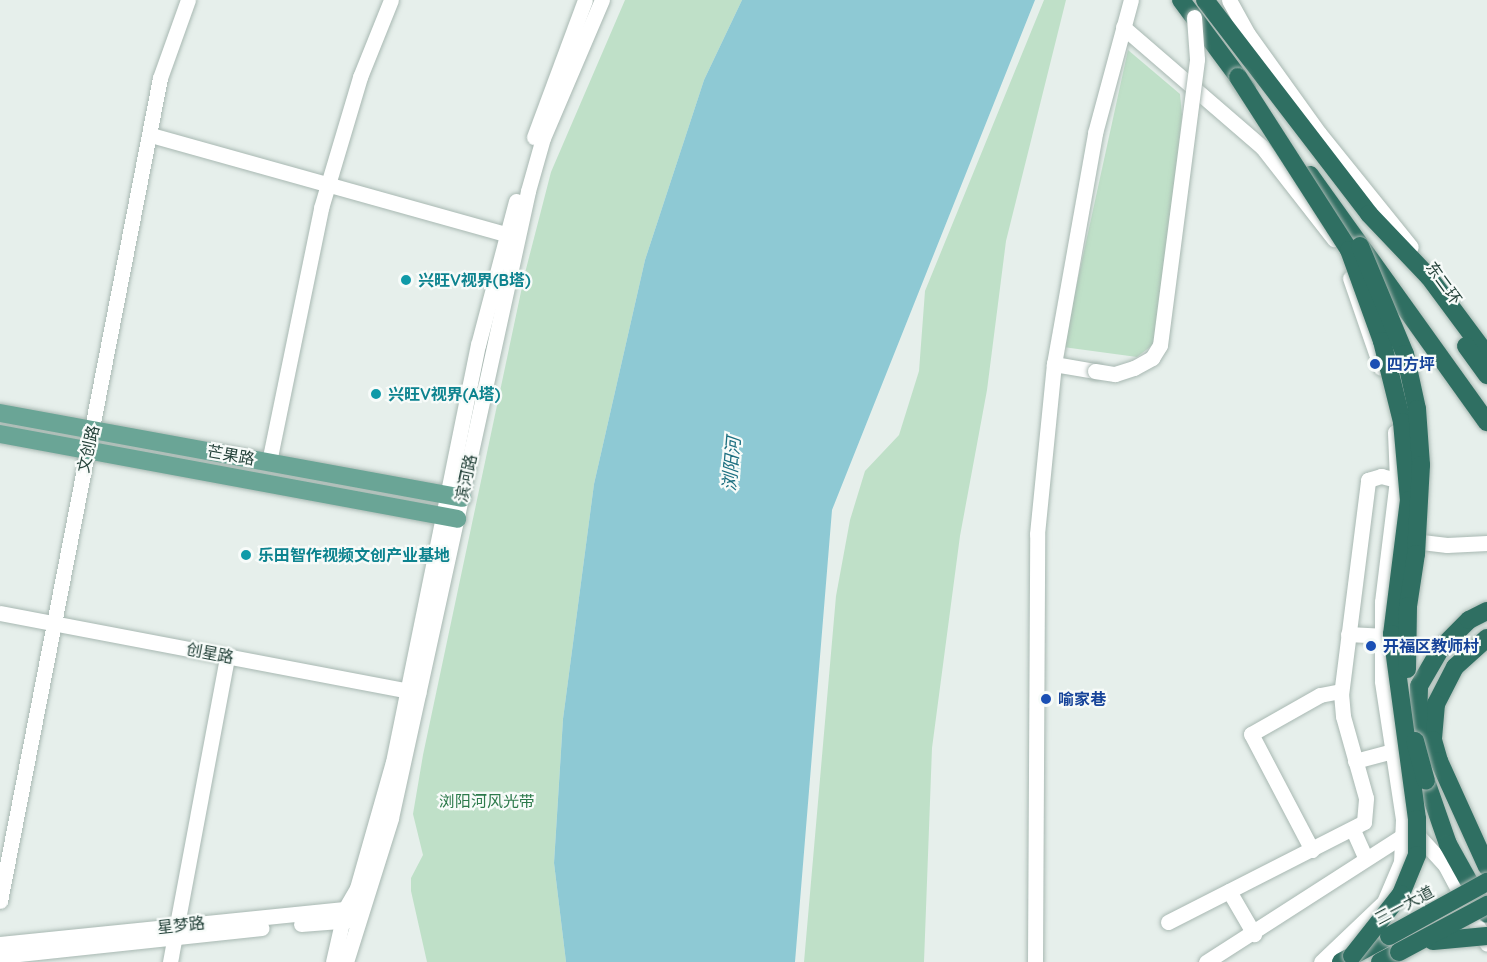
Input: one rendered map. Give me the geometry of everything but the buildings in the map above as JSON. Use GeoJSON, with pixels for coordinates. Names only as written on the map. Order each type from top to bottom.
{"type":"FeatureCollection","features":[{"type":"Feature","properties":{"kind":"highway"},"geometry":{"type":"LineString","coordinates":[[1181,0],[1357,239],[1487,422]]}},
{"type":"Feature","properties":{"kind":"highway"},"geometry":{"type":"LineString","coordinates":[[1205,0],[1369,214],[1429,277],[1487,355]]}},
{"type":"Feature","properties":{"kind":"highway"},"geometry":{"type":"LineString","coordinates":[[1238,77],[1349,250],[1382,341],[1402,422],[1408,500],[1392,634],[1417,819],[1417,855],[1401,894],[1346,959]]}},
{"type":"Feature","properties":{"kind":"highway","name":"东二环"},"geometry":{"type":"LineString","coordinates":[[1369,214],[1487,375]]}},
{"type":"Feature","properties":{"kind":"highway"},"geometry":{"type":"LineString","coordinates":[[1357,239],[1405,354],[1417,409],[1421,465],[1406,649],[1417,755],[1448,844],[1487,914]]}},
{"type":"Feature","properties":{"kind":"highway"},"geometry":{"type":"LineString","coordinates":[[1417,755],[1419,686],[1441,648],[1469,620],[1487,610]]}},
{"type":"Feature","properties":{"kind":"highway"},"geometry":{"type":"LineString","coordinates":[[1487,638],[1455,667],[1436,704],[1433,740],[1438,761],[1487,867]]}},
{"type":"Feature","properties":{"kind":"highway","name":"三一大道"},"geometry":{"type":"LineString","coordinates":[[1346,959],[1487,882]]}},
{"type":"Feature","properties":{"kind":"highway"},"geometry":{"type":"LineString","coordinates":[[1380,962],[1487,905]]}},
{"type":"Feature","properties":{"kind":"highway"},"geometry":{"type":"LineString","coordinates":[[1399,951],[1447,937],[1487,936]]}},
{"type":"Feature","properties":{"kind":"main road","name":"芒果路"},"geometry":{"type":"LineString","coordinates":[[0,413],[454,496]]}},
{"type":"Feature","properties":{"kind":"main road","name":"芒果路"},"geometry":{"type":"LineString","coordinates":[[0,434],[450,518]]}},
{"type":"Feature","properties":{"kind":"street","name":"文创路"},"geometry":{"type":"LineString","coordinates":[[0,901],[51,623],[151,135],[160,78],[188,0]]}},
{"type":"Feature","properties":{"kind":"street"},"geometry":{"type":"LineString","coordinates":[[269,462],[293,331],[328,184],[360,77],[391,0]]}},
{"type":"Feature","properties":{"kind":"street","name":"滨河路"},"geometry":{"type":"LineString","coordinates":[[346,962],[391,818],[454,496],[530,149],[585,0]]}},
{"type":"Feature","properties":{"kind":"street","name":"滨河路"},"geometry":{"type":"LineString","coordinates":[[512,236],[543,138],[602,0]]}},
{"type":"Feature","properties":{"kind":"street"},"geometry":{"type":"LineString","coordinates":[[1035,962],[1037,534],[1054,364],[1095,133],[1131,0]]}},
{"type":"Feature","properties":{"kind":"street"},"geometry":{"type":"LineString","coordinates":[[1229,0],[1248,34],[1319,133],[1487,344]]}},
{"type":"Feature","properties":{"kind":"street"},"geometry":{"type":"LineString","coordinates":[[1054,364],[1115,374],[1134,368],[1152,358],[1160,345],[1197,59],[1194,17]]}},
{"type":"Feature","properties":{"kind":"street"},"geometry":{"type":"LineString","coordinates":[[1124,27],[1262,147],[1339,246],[1394,404],[1397,480],[1381,636],[1384,709],[1403,819],[1401,862],[1384,902],[1321,962]]}},
{"type":"Feature","properties":{"kind":"street"},"geometry":{"type":"LineString","coordinates":[[151,135],[512,236]]}},
{"type":"Feature","properties":{"kind":"street"},"geometry":{"type":"LineString","coordinates":[[1168,922],[1353,830],[1364,822],[1366,805],[1343,716],[1341,691],[1368,480],[1381,476],[1397,480]]}},
{"type":"Feature","properties":{"kind":"street"},"geometry":{"type":"LineString","coordinates":[[1390,538],[1447,545],[1487,543]]}},
{"type":"Feature","properties":{"kind":"street","name":"创星路"},"geometry":{"type":"LineString","coordinates":[[0,613],[414,692]]}},
{"type":"Feature","properties":{"kind":"street"},"geometry":{"type":"LineString","coordinates":[[1348,634],[1381,636]]}},
{"type":"Feature","properties":{"kind":"street"},"geometry":{"type":"LineString","coordinates":[[170,962],[228,656]]}},
{"type":"Feature","properties":{"kind":"street"},"geometry":{"type":"LineString","coordinates":[[1312,850],[1251,734],[1320,695],[1341,691]]}},
{"type":"Feature","properties":{"kind":"street","name":"滨河路"},"geometry":{"type":"LineString","coordinates":[[333,962],[344,915],[357,888],[414,692]]}},
{"type":"Feature","properties":{"kind":"street"},"geometry":{"type":"LineString","coordinates":[[1355,761],[1392,751]]}},
{"type":"Feature","properties":{"kind":"street"},"geometry":{"type":"LineString","coordinates":[[1403,819],[1445,865],[1487,944]]}},
{"type":"Feature","properties":{"kind":"street"},"geometry":{"type":"LineString","coordinates":[[1353,830],[1365,857]]}},
{"type":"Feature","properties":{"kind":"street"},"geometry":{"type":"LineString","coordinates":[[1206,962],[1254,934],[1365,857],[1404,835]]}},
{"type":"Feature","properties":{"kind":"street"},"geometry":{"type":"LineString","coordinates":[[1229,891],[1254,934]]}},
{"type":"Feature","properties":{"kind":"street","name":"星梦路"},"geometry":{"type":"LineString","coordinates":[[0,944],[175,931],[361,913]]}},
{"type":"Feature","properties":{"kind":"street","name":"星梦路"},"geometry":{"type":"LineString","coordinates":[[0,956],[175,931]]}},
{"type":"Feature","properties":{"kind":"green space","name":"浏阳河风光带"},"geometry":{"type":"Polygon","coordinates":[[[625,0],[742,0],[704,80],[645,260],[594,484],[563,719],[554,863],[566,962],[427,962],[411,891],[411,878],[423,855],[413,814],[423,755],[525,273],[551,172],[625,0]]]}},
{"type":"Feature","properties":{"kind":"green space"},"geometry":{"type":"Polygon","coordinates":[[[1044,0],[1066,0],[1006,241],[987,390],[960,536],[932,748],[924,962],[804,962],[836,596],[850,520],[865,471],[899,435],[919,371],[925,291],[1044,0]]]}},
{"type":"Feature","properties":{"kind":"green space"},"geometry":{"type":"Polygon","coordinates":[[[1128,50],[1180,94],[1182,115],[1159,340],[1137,357],[1063,347],[1128,50]]]}},
{"type":"Feature","properties":{"kind":"water","name":"浏阳河"},"geometry":{"type":"Polygon","coordinates":[[[742,0],[1035,0],[832,510],[795,962],[566,962],[554,863],[563,719],[594,484],[645,260],[704,80],[742,0]]]}},
{"type":"Feature","properties":{"kind":"place","name":"兴旺V视界(B塔)"},"geometry":{"type":"Point","coordinates":[406,280]}},
{"type":"Feature","properties":{"kind":"place","name":"四方坪"},"geometry":{"type":"Point","coordinates":[1375,364]}},
{"type":"Feature","properties":{"kind":"place","name":"兴旺V视界(A塔)"},"geometry":{"type":"Point","coordinates":[376,394]}},
{"type":"Feature","properties":{"kind":"place","name":"乐田智作视频文创产业基地"},"geometry":{"type":"Point","coordinates":[246,555]}},
{"type":"Feature","properties":{"kind":"place","name":"开福区教师村"},"geometry":{"type":"Point","coordinates":[1371,646]}},
{"type":"Feature","properties":{"kind":"place","name":"喻家巷"},"geometry":{"type":"Point","coordinates":[1046,699]}}]}
